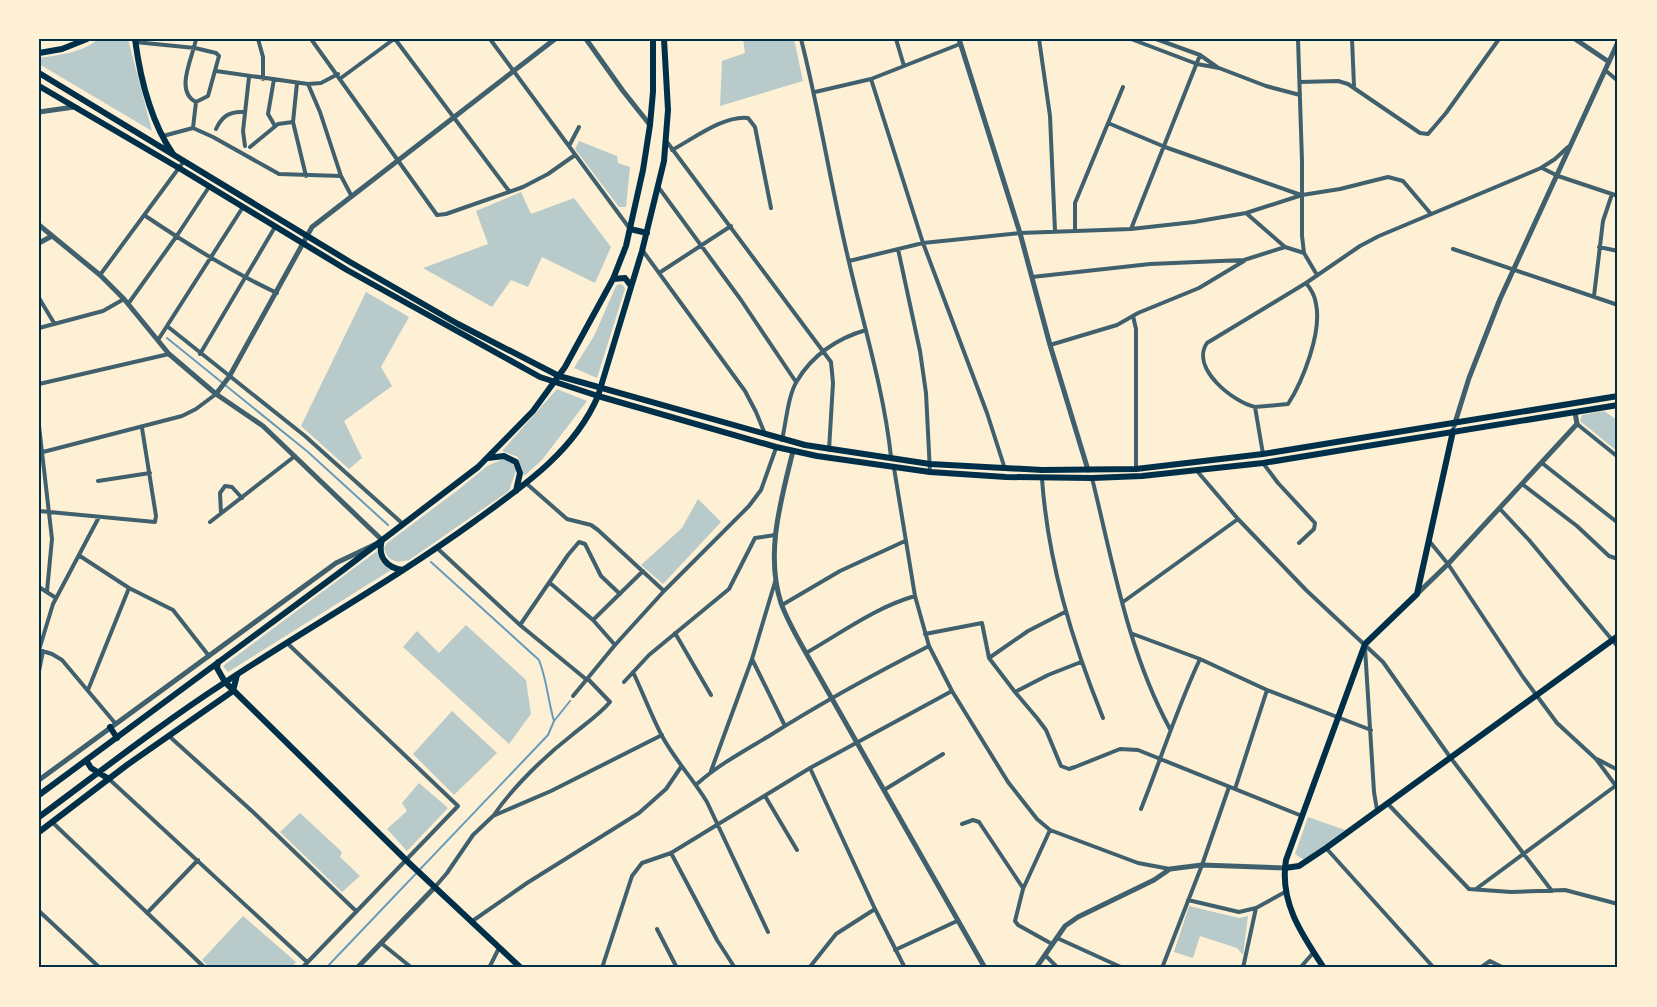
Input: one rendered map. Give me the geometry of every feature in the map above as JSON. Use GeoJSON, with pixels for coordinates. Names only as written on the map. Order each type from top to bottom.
{"type":"FeatureCollection","features":[{"type":"Feature","properties":{"kind":"main road"},"geometry":{"type":"LineString","coordinates":[[39,53],[62,49],[87,39]]}},
{"type":"Feature","properties":{"kind":"main road"},"geometry":{"type":"LineString","coordinates":[[39,795],[403,524],[486,459],[520,426],[559,376],[613,279],[626,246],[650,125],[653,92],[653,39]]}},
{"type":"Feature","properties":{"kind":"main road"},"geometry":{"type":"LineString","coordinates":[[39,817],[225,682],[437,548],[527,484],[565,447],[598,396],[647,233],[666,142],[668,110],[664,39]]}},
{"type":"Feature","properties":{"kind":"main road"},"geometry":{"type":"LineString","coordinates":[[135,41],[147,94],[162,136],[173,154]]}},
{"type":"Feature","properties":{"kind":"main road"},"geometry":{"type":"LineString","coordinates":[[39,73],[458,324],[559,376],[782,440],[829,450],[891,460],[1005,469],[1136,469],[1263,454],[1618,396]]}},
{"type":"Feature","properties":{"kind":"main road"},"geometry":{"type":"LineString","coordinates":[[39,86],[303,243],[540,377],[598,396],[793,451],[930,472],[1042,479],[1092,478],[1197,471],[1263,463],[1618,405]]}},
{"type":"Feature","properties":{"kind":"main road"},"geometry":{"type":"LineString","coordinates":[[74,106],[87,105],[134,133],[147,137]]}},
{"type":"Feature","properties":{"kind":"main road"},"geometry":{"type":"LineString","coordinates":[[630,229],[647,233]]}},
{"type":"Feature","properties":{"kind":"main road"},"geometry":{"type":"LineString","coordinates":[[613,279],[625,278],[632,287]]}},
{"type":"Feature","properties":{"kind":"main road"},"geometry":{"type":"LineString","coordinates":[[540,377],[545,388],[544,396]]}},
{"type":"Feature","properties":{"kind":"main road"},"geometry":{"type":"LineString","coordinates":[[1324,968],[1296,924],[1285,892],[1285,868],[1365,644],[1417,594],[1453,431]]}},
{"type":"Feature","properties":{"kind":"main road"},"geometry":{"type":"LineString","coordinates":[[486,459],[504,456],[516,462],[520,473],[516,492]]}},
{"type":"Feature","properties":{"kind":"main road"},"geometry":{"type":"LineString","coordinates":[[380,541],[380,551],[385,562],[394,568],[404,570]]}},
{"type":"Feature","properties":{"kind":"main road"},"geometry":{"type":"LineString","coordinates":[[1285,868],[1299,866],[1326,848],[1615,638]]}},
{"type":"Feature","properties":{"kind":"main road"},"geometry":{"type":"LineString","coordinates":[[218,662],[217,668],[233,691],[425,879],[521,968]]}},
{"type":"Feature","properties":{"kind":"main road"},"geometry":{"type":"LineString","coordinates":[[39,832],[233,691],[237,675]]}},
{"type":"Feature","properties":{"kind":"main road"},"geometry":{"type":"LineString","coordinates":[[112,725],[117,738]]}},
{"type":"Feature","properties":{"kind":"main road"},"geometry":{"type":"LineString","coordinates":[[87,760],[89,766],[109,779]]}},
{"type":"Feature","properties":{"kind":"street"},"geometry":{"type":"LineString","coordinates":[[196,39],[185,88],[190,99],[196,102]]}},
{"type":"Feature","properties":{"kind":"street"},"geometry":{"type":"LineString","coordinates":[[258,39],[263,57],[263,79]]}},
{"type":"Feature","properties":{"kind":"street"},"geometry":{"type":"LineString","coordinates":[[311,39],[437,215],[446,214],[534,182],[575,155]]}},
{"type":"Feature","properties":{"kind":"street"},"geometry":{"type":"LineString","coordinates":[[216,71],[297,83],[321,83],[339,76],[395,39],[509,191]]}},
{"type":"Feature","properties":{"kind":"street"},"geometry":{"type":"LineString","coordinates":[[490,39],[630,229]]}},
{"type":"Feature","properties":{"kind":"street"},"geometry":{"type":"LineString","coordinates":[[43,452],[121,431],[142,428],[189,412],[206,403],[227,379],[312,227],[555,39]]}},
{"type":"Feature","properties":{"kind":"street"},"geometry":{"type":"LineString","coordinates":[[586,39],[622,91],[650,125]]}},
{"type":"Feature","properties":{"kind":"street"},"geometry":{"type":"LineString","coordinates":[[801,39],[815,93],[849,261],[888,422],[891,460]]}},
{"type":"Feature","properties":{"kind":"street"},"geometry":{"type":"LineString","coordinates":[[896,39],[904,66]]}},
{"type":"Feature","properties":{"kind":"street"},"geometry":{"type":"LineString","coordinates":[[1039,39],[1050,116],[1055,231]]}},
{"type":"Feature","properties":{"kind":"street"},"geometry":{"type":"LineString","coordinates":[[1133,39],[1197,64],[1219,68],[1266,86],[1300,95]]}},
{"type":"Feature","properties":{"kind":"street"},"geometry":{"type":"LineString","coordinates":[[1156,39],[1200,55],[1219,68]]}},
{"type":"Feature","properties":{"kind":"street"},"geometry":{"type":"LineString","coordinates":[[1298,39],[1304,253],[1317,275]]}},
{"type":"Feature","properties":{"kind":"street"},"geometry":{"type":"LineString","coordinates":[[1352,39],[1354,86]]}},
{"type":"Feature","properties":{"kind":"street"},"geometry":{"type":"LineString","coordinates":[[1300,82],[1338,81],[1354,86],[1424,135],[1434,129],[1500,39]]}},
{"type":"Feature","properties":{"kind":"street"},"geometry":{"type":"LineString","coordinates":[[1575,39],[1609,62]]}},
{"type":"Feature","properties":{"kind":"street"},"geometry":{"type":"LineString","coordinates":[[135,41],[195,48],[211,51],[219,56],[208,96],[196,102]]}},
{"type":"Feature","properties":{"kind":"street"},"geometry":{"type":"LineString","coordinates":[[815,93],[871,79],[959,42],[1020,233],[1050,345],[1088,470]]}},
{"type":"Feature","properties":{"kind":"street"},"geometry":{"type":"LineString","coordinates":[[1453,431],[1480,347],[1618,42]]}},
{"type":"Feature","properties":{"kind":"street"},"geometry":{"type":"LineString","coordinates":[[1131,229],[1200,55]]}},
{"type":"Feature","properties":{"kind":"street"},"geometry":{"type":"LineString","coordinates":[[1605,70],[1618,81]]}},
{"type":"Feature","properties":{"kind":"street"},"geometry":{"type":"LineString","coordinates":[[249,77],[243,131],[248,147],[282,122],[293,122]]}},
{"type":"Feature","properties":{"kind":"street"},"geometry":{"type":"LineString","coordinates":[[274,79],[268,114],[275,126]]}},
{"type":"Feature","properties":{"kind":"street"},"geometry":{"type":"LineString","coordinates":[[871,79],[922,243],[987,413],[1005,469]]}},
{"type":"Feature","properties":{"kind":"street"},"geometry":{"type":"LineString","coordinates":[[297,83],[293,122],[306,176]]}},
{"type":"Feature","properties":{"kind":"street"},"geometry":{"type":"LineString","coordinates":[[308,84],[320,112],[341,176],[351,195]]}},
{"type":"Feature","properties":{"kind":"street"},"geometry":{"type":"LineString","coordinates":[[1075,231],[1075,203],[1124,87]]}},
{"type":"Feature","properties":{"kind":"street"},"geometry":{"type":"LineString","coordinates":[[193,128],[196,102]]}},
{"type":"Feature","properties":{"kind":"street"},"geometry":{"type":"LineString","coordinates":[[39,112],[74,106]]}},
{"type":"Feature","properties":{"kind":"street"},"geometry":{"type":"LineString","coordinates":[[216,129],[219,122],[227,115],[244,112]]}},
{"type":"Feature","properties":{"kind":"street"},"geometry":{"type":"LineString","coordinates":[[672,150],[726,121],[741,117],[748,118],[755,127],[771,208]]}},
{"type":"Feature","properties":{"kind":"street"},"geometry":{"type":"LineString","coordinates":[[1108,123],[1165,147],[1302,195]]}},
{"type":"Feature","properties":{"kind":"street"},"geometry":{"type":"LineString","coordinates":[[568,146],[579,127]]}},
{"type":"Feature","properties":{"kind":"street"},"geometry":{"type":"LineString","coordinates":[[162,136],[193,128],[274,172],[306,176],[341,176]]}},
{"type":"Feature","properties":{"kind":"street"},"geometry":{"type":"LineString","coordinates":[[666,142],[831,362],[833,383],[829,450]]}},
{"type":"Feature","properties":{"kind":"street"},"geometry":{"type":"LineString","coordinates":[[1306,282],[1313,293],[1317,306],[1317,317],[1308,361],[1288,404],[1255,407],[1233,396],[1210,376],[1204,360],[1204,347],[1212,339],[1371,240],[1541,168],[1561,155],[1571,143]]}},
{"type":"Feature","properties":{"kind":"street"},"geometry":{"type":"LineString","coordinates":[[100,275],[184,161]]}},
{"type":"Feature","properties":{"kind":"street"},"geometry":{"type":"LineString","coordinates":[[1541,168],[1618,196]]}},
{"type":"Feature","properties":{"kind":"street"},"geometry":{"type":"LineString","coordinates":[[849,261],[922,243],[1020,233],[1131,229],[1194,222],[1246,213],[1302,195],[1340,189],[1383,178],[1403,181],[1431,214]]}},
{"type":"Feature","properties":{"kind":"street"},"geometry":{"type":"LineString","coordinates":[[39,328],[103,311],[126,301],[176,237],[209,186]]}},
{"type":"Feature","properties":{"kind":"street"},"geometry":{"type":"LineString","coordinates":[[658,187],[741,300],[796,382]]}},
{"type":"Feature","properties":{"kind":"street"},"geometry":{"type":"LineString","coordinates":[[1594,296],[1603,220],[1612,194]]}},
{"type":"Feature","properties":{"kind":"street"},"geometry":{"type":"LineString","coordinates":[[158,341],[243,207]]}},
{"type":"Feature","properties":{"kind":"street"},"geometry":{"type":"LineString","coordinates":[[1246,213],[1286,247],[1304,253]]}},
{"type":"Feature","properties":{"kind":"street"},"geometry":{"type":"LineString","coordinates":[[144,215],[245,278],[277,293]]}},
{"type":"Feature","properties":{"kind":"street"},"geometry":{"type":"LineString","coordinates":[[39,225],[100,275],[126,301],[169,354],[263,426],[380,541],[336,563],[39,780]]}},
{"type":"Feature","properties":{"kind":"street"},"geometry":{"type":"LineString","coordinates":[[200,354],[276,226]]}},
{"type":"Feature","properties":{"kind":"street"},"geometry":{"type":"LineString","coordinates":[[660,273],[730,226]]}},
{"type":"Feature","properties":{"kind":"street"},"geometry":{"type":"LineString","coordinates":[[39,243],[52,236]]}},
{"type":"Feature","properties":{"kind":"street"},"geometry":{"type":"LineString","coordinates":[[1599,246],[1618,251]]}},
{"type":"Feature","properties":{"kind":"street"},"geometry":{"type":"LineString","coordinates":[[1050,345],[1117,325],[1199,288],[1244,260],[1286,247]]}},
{"type":"Feature","properties":{"kind":"street"},"geometry":{"type":"LineString","coordinates":[[898,249],[920,351],[926,393],[930,472]]}},
{"type":"Feature","properties":{"kind":"street"},"geometry":{"type":"LineString","coordinates":[[1453,249],[1618,305]]}},
{"type":"Feature","properties":{"kind":"street"},"geometry":{"type":"LineString","coordinates":[[642,251],[745,391],[765,435]]}},
{"type":"Feature","properties":{"kind":"street"},"geometry":{"type":"LineString","coordinates":[[1032,277],[1150,264],[1244,260]]}},
{"type":"Feature","properties":{"kind":"street"},"geometry":{"type":"LineString","coordinates":[[39,298],[54,323]]}},
{"type":"Feature","properties":{"kind":"street"},"geometry":{"type":"LineString","coordinates":[[1133,316],[1136,329],[1136,469]]}},
{"type":"Feature","properties":{"kind":"street"},"geometry":{"type":"LineString","coordinates":[[167,326],[227,379],[305,435],[403,524]]}},
{"type":"Feature","properties":{"kind":"street"},"geometry":{"type":"LineString","coordinates":[[782,440],[796,382],[824,351],[847,335],[866,330]]}},
{"type":"Feature","properties":{"kind":"street"},"geometry":{"type":"LineString","coordinates":[[39,384],[169,354]]}},
{"type":"Feature","properties":{"kind":"street"},"geometry":{"type":"LineString","coordinates":[[1255,407],[1263,454]]}},
{"type":"Feature","properties":{"kind":"street"},"geometry":{"type":"LineString","coordinates":[[1575,412],[1577,424],[1618,458]]}},
{"type":"Feature","properties":{"kind":"street"},"geometry":{"type":"LineString","coordinates":[[1417,594],[1500,509],[1577,424]]}},
{"type":"Feature","properties":{"kind":"street"},"geometry":{"type":"LineString","coordinates":[[39,426],[49,512],[51,559],[47,591]]}},
{"type":"Feature","properties":{"kind":"street"},"geometry":{"type":"LineString","coordinates":[[39,511],[155,522],[156,516],[142,428]]}},
{"type":"Feature","properties":{"kind":"street"},"geometry":{"type":"LineString","coordinates":[[573,696],[664,591],[750,506],[761,490],[776,447]]}},
{"type":"Feature","properties":{"kind":"street"},"geometry":{"type":"LineString","coordinates":[[793,451],[775,535],[776,580],[782,605],[856,743],[985,968]]}},
{"type":"Feature","properties":{"kind":"street"},"geometry":{"type":"LineString","coordinates":[[210,522],[296,456]]}},
{"type":"Feature","properties":{"kind":"street"},"geometry":{"type":"LineString","coordinates":[[1263,463],[1316,525],[1299,543]]}},
{"type":"Feature","properties":{"kind":"street"},"geometry":{"type":"LineString","coordinates":[[1542,463],[1618,523]]}},
{"type":"Feature","properties":{"kind":"street"},"geometry":{"type":"LineString","coordinates":[[894,468],[915,596],[929,646],[952,691],[1008,782],[1037,819],[1050,830],[1138,863],[1170,868],[1202,865],[1285,868]]}},
{"type":"Feature","properties":{"kind":"street"},"geometry":{"type":"LineString","coordinates":[[1197,471],[1238,519],[1306,590],[1383,662],[1450,757],[1552,891]]}},
{"type":"Feature","properties":{"kind":"street"},"geometry":{"type":"LineString","coordinates":[[98,481],[150,473]]}},
{"type":"Feature","properties":{"kind":"street"},"geometry":{"type":"LineString","coordinates":[[1092,478],[1132,634],[1156,702],[1170,729]]}},
{"type":"Feature","properties":{"kind":"street"},"geometry":{"type":"LineString","coordinates":[[1042,479],[1047,525],[1065,612],[1081,662],[1103,718]]}},
{"type":"Feature","properties":{"kind":"street"},"geometry":{"type":"LineString","coordinates":[[527,484],[567,519],[591,525],[598,530],[664,591]]}},
{"type":"Feature","properties":{"kind":"street"},"geometry":{"type":"LineString","coordinates":[[1522,484],[1576,526],[1609,556],[1618,559]]}},
{"type":"Feature","properties":{"kind":"street"},"geometry":{"type":"LineString","coordinates":[[220,513],[220,493],[225,486],[232,487],[242,498]]}},
{"type":"Feature","properties":{"kind":"street"},"geometry":{"type":"LineString","coordinates":[[1500,509],[1615,638],[1618,647]]}},
{"type":"Feature","properties":{"kind":"street"},"geometry":{"type":"LineString","coordinates":[[39,671],[40,650],[48,619],[99,517]]}},
{"type":"Feature","properties":{"kind":"street"},"geometry":{"type":"LineString","coordinates":[[1123,602],[1238,519]]}},
{"type":"Feature","properties":{"kind":"street"},"geometry":{"type":"LineString","coordinates":[[624,682],[649,655],[729,589],[755,538],[775,535]]}},
{"type":"Feature","properties":{"kind":"street"},"geometry":{"type":"LineString","coordinates":[[782,605],[840,571],[905,541]]}},
{"type":"Feature","properties":{"kind":"street"},"geometry":{"type":"LineString","coordinates":[[520,626],[579,542],[585,544],[601,576],[620,594]]}},
{"type":"Feature","properties":{"kind":"street"},"geometry":{"type":"LineString","coordinates":[[1430,542],[1448,564],[1536,696],[1557,723],[1596,759],[1617,785],[1475,890]]}},
{"type":"Feature","properties":{"kind":"street"},"geometry":{"type":"LineString","coordinates":[[357,968],[435,887],[473,835],[493,816],[506,797],[570,737],[602,712],[610,700],[588,679],[520,626],[437,548]]}},
{"type":"Feature","properties":{"kind":"street"},"geometry":{"type":"LineString","coordinates":[[80,556],[129,588],[172,610],[209,656]]}},
{"type":"Feature","properties":{"kind":"street"},"geometry":{"type":"LineString","coordinates":[[593,620],[644,571]]}},
{"type":"Feature","properties":{"kind":"street"},"geometry":{"type":"LineString","coordinates":[[711,772],[752,659],[776,580]]}},
{"type":"Feature","properties":{"kind":"street"},"geometry":{"type":"LineString","coordinates":[[550,583],[593,620],[615,645]]}},
{"type":"Feature","properties":{"kind":"street"},"geometry":{"type":"LineString","coordinates":[[39,587],[57,598]]}},
{"type":"Feature","properties":{"kind":"street"},"geometry":{"type":"LineString","coordinates":[[88,690],[129,588]]}},
{"type":"Feature","properties":{"kind":"street"},"geometry":{"type":"LineString","coordinates":[[806,653],[876,612],[915,596]]}},
{"type":"Feature","properties":{"kind":"street"},"geometry":{"type":"LineString","coordinates":[[989,658],[1028,631],[1065,612]]}},
{"type":"Feature","properties":{"kind":"street"},"geometry":{"type":"LineString","coordinates":[[925,634],[981,623],[989,658],[1046,730],[1061,766],[1069,769],[1127,748],[1161,759],[1302,816]]}},
{"type":"Feature","properties":{"kind":"street"},"geometry":{"type":"LineString","coordinates":[[675,633],[711,694]]}},
{"type":"Feature","properties":{"kind":"street"},"geometry":{"type":"LineString","coordinates":[[1132,634],[1200,659],[1267,690],[1371,730]]}},
{"type":"Feature","properties":{"kind":"street"},"geometry":{"type":"LineString","coordinates":[[287,643],[458,806],[302,968]]}},
{"type":"Feature","properties":{"kind":"street"},"geometry":{"type":"LineString","coordinates":[[1365,644],[1377,810]]}},
{"type":"Feature","properties":{"kind":"street"},"geometry":{"type":"LineString","coordinates":[[697,784],[711,772],[831,698],[929,646]]}},
{"type":"Feature","properties":{"kind":"street"},"geometry":{"type":"LineString","coordinates":[[40,650],[62,660],[78,682],[88,690],[112,725]]}},
{"type":"Feature","properties":{"kind":"street"},"geometry":{"type":"LineString","coordinates":[[752,659],[785,726]]}},
{"type":"Feature","properties":{"kind":"street"},"geometry":{"type":"LineString","coordinates":[[1141,809],[1170,729],[1200,659]]}},
{"type":"Feature","properties":{"kind":"street"},"geometry":{"type":"LineString","coordinates":[[1015,692],[1048,675],[1081,662]]}},
{"type":"Feature","properties":{"kind":"street"},"geometry":{"type":"LineString","coordinates":[[633,672],[662,735],[681,767],[697,784],[719,825],[768,932]]}},
{"type":"Feature","properties":{"kind":"street"},"geometry":{"type":"LineString","coordinates":[[1235,789],[1267,690]]}},
{"type":"Feature","properties":{"kind":"street"},"geometry":{"type":"LineString","coordinates":[[602,968],[637,867],[647,860],[671,853],[810,768],[952,691]]}},
{"type":"Feature","properties":{"kind":"street"},"geometry":{"type":"LineString","coordinates":[[493,816],[662,735]]}},
{"type":"Feature","properties":{"kind":"street"},"geometry":{"type":"LineString","coordinates":[[169,736],[253,812],[356,911]]}},
{"type":"Feature","properties":{"kind":"street"},"geometry":{"type":"LineString","coordinates":[[883,790],[943,754]]}},
{"type":"Feature","properties":{"kind":"street"},"geometry":{"type":"LineString","coordinates":[[1596,759],[1618,770]]}},
{"type":"Feature","properties":{"kind":"street"},"geometry":{"type":"LineString","coordinates":[[471,922],[527,883],[639,813],[666,789],[681,767]]}},
{"type":"Feature","properties":{"kind":"street"},"geometry":{"type":"LineString","coordinates":[[810,768],[905,968]]}},
{"type":"Feature","properties":{"kind":"street"},"geometry":{"type":"LineString","coordinates":[[109,779],[307,962]]}},
{"type":"Feature","properties":{"kind":"street"},"geometry":{"type":"LineString","coordinates":[[1162,968],[1229,787]]}},
{"type":"Feature","properties":{"kind":"street"},"geometry":{"type":"LineString","coordinates":[[765,796],[797,850]]}},
{"type":"Feature","properties":{"kind":"street"},"geometry":{"type":"LineString","coordinates":[[1387,802],[1469,889],[1511,892],[1565,890],[1618,904]]}},
{"type":"Feature","properties":{"kind":"street"},"geometry":{"type":"LineString","coordinates":[[962,824],[973,820],[979,822],[1023,889]]}},
{"type":"Feature","properties":{"kind":"street"},"geometry":{"type":"LineString","coordinates":[[52,822],[205,968]]}},
{"type":"Feature","properties":{"kind":"street"},"geometry":{"type":"LineString","coordinates":[[1050,830],[1023,889],[1015,917],[1016,923],[1054,941],[1123,968]]}},
{"type":"Feature","properties":{"kind":"street"},"geometry":{"type":"LineString","coordinates":[[1326,848],[1434,968]]}},
{"type":"Feature","properties":{"kind":"street"},"geometry":{"type":"LineString","coordinates":[[671,853],[717,940],[735,968]]}},
{"type":"Feature","properties":{"kind":"street"},"geometry":{"type":"LineString","coordinates":[[147,913],[198,860]]}},
{"type":"Feature","properties":{"kind":"street"},"geometry":{"type":"LineString","coordinates":[[1036,968],[1065,926],[1078,917],[1154,880],[1170,868]]}},
{"type":"Feature","properties":{"kind":"street"},"geometry":{"type":"LineString","coordinates":[[1188,900],[1233,912],[1245,912],[1285,892]]}},
{"type":"Feature","properties":{"kind":"street"},"geometry":{"type":"LineString","coordinates":[[1243,968],[1256,908]]}},
{"type":"Feature","properties":{"kind":"street"},"geometry":{"type":"LineString","coordinates":[[809,968],[836,934],[875,909]]}},
{"type":"Feature","properties":{"kind":"street"},"geometry":{"type":"LineString","coordinates":[[39,911],[100,968]]}},
{"type":"Feature","properties":{"kind":"street"},"geometry":{"type":"LineString","coordinates":[[895,950],[957,921]]}},
{"type":"Feature","properties":{"kind":"street"},"geometry":{"type":"LineString","coordinates":[[657,929],[676,967]]}},
{"type":"Feature","properties":{"kind":"street"},"geometry":{"type":"LineString","coordinates":[[381,943],[412,968]]}},
{"type":"Feature","properties":{"kind":"street"},"geometry":{"type":"LineString","coordinates":[[489,968],[499,948]]}},
{"type":"Feature","properties":{"kind":"street"},"geometry":{"type":"LineString","coordinates":[[1300,968],[1313,953]]}},
{"type":"Feature","properties":{"kind":"street"},"geometry":{"type":"LineString","coordinates":[[1044,954],[1058,968]]}},
{"type":"Feature","properties":{"kind":"street"},"geometry":{"type":"LineString","coordinates":[[1480,968],[1490,961],[1504,968]]}},
{"type":"Feature","properties":{"kind":"shaded area"},"geometry":{"type":"Polygon","coordinates":[[[98,39],[128,39],[152,131],[39,64],[39,58],[78,50],[98,39]]]}},
{"type":"Feature","properties":{"kind":"shaded area"},"geometry":{"type":"Polygon","coordinates":[[[743,39],[794,39],[803,81],[720,106],[722,61],[745,53],[743,39]]]}},
{"type":"Feature","properties":{"kind":"shaded area"},"geometry":{"type":"Polygon","coordinates":[[[579,141],[617,156],[618,163],[630,167],[626,207],[619,207],[575,149],[579,141]]]}},
{"type":"Feature","properties":{"kind":"shaded area"},"geometry":{"type":"Polygon","coordinates":[[[521,192],[531,214],[574,198],[611,247],[595,283],[542,257],[528,287],[511,280],[492,307],[423,268],[488,244],[476,211],[521,192]]]}},
{"type":"Feature","properties":{"kind":"shaded area"},"geometry":{"type":"Polygon","coordinates":[[[619,284],[625,289],[597,378],[574,368],[594,336],[616,286],[619,284]]]}},
{"type":"Feature","properties":{"kind":"shaded area"},"geometry":{"type":"Polygon","coordinates":[[[366,292],[409,317],[381,367],[392,386],[344,421],[362,458],[349,469],[301,426],[366,292]]]}},
{"type":"Feature","properties":{"kind":"shaded area"},"geometry":{"type":"Polygon","coordinates":[[[557,389],[587,401],[542,460],[524,476],[518,457],[502,451],[557,389]]]}},
{"type":"Feature","properties":{"kind":"shaded area"},"geometry":{"type":"Polygon","coordinates":[[[1604,411],[1617,420],[1618,452],[1580,421],[1582,415],[1604,411]]]}},
{"type":"Feature","properties":{"kind":"shaded area"},"geometry":{"type":"Polygon","coordinates":[[[503,459],[511,461],[516,470],[509,491],[409,560],[390,559],[384,548],[387,543],[487,466],[503,459]]]}},
{"type":"Feature","properties":{"kind":"shaded area"},"geometry":{"type":"Polygon","coordinates":[[[698,499],[721,522],[663,584],[641,565],[682,528],[698,499]]]}},
{"type":"Feature","properties":{"kind":"shaded area"},"geometry":{"type":"Polygon","coordinates":[[[377,551],[381,562],[391,570],[228,672],[223,666],[377,551]]]}},
{"type":"Feature","properties":{"kind":"shaded area"},"geometry":{"type":"Polygon","coordinates":[[[466,625],[526,680],[531,714],[509,744],[403,647],[417,631],[439,653],[466,625]]]}},
{"type":"Feature","properties":{"kind":"shaded area"},"geometry":{"type":"Polygon","coordinates":[[[452,711],[497,753],[454,795],[413,754],[452,711]]]}},
{"type":"Feature","properties":{"kind":"shaded area"},"geometry":{"type":"Polygon","coordinates":[[[419,783],[448,808],[407,851],[387,829],[407,811],[402,803],[419,783]]]}},
{"type":"Feature","properties":{"kind":"shaded area"},"geometry":{"type":"Polygon","coordinates":[[[300,813],[342,852],[340,857],[360,876],[342,892],[280,832],[300,813]]]}},
{"type":"Feature","properties":{"kind":"shaded area"},"geometry":{"type":"Polygon","coordinates":[[[1308,817],[1345,830],[1304,860],[1295,854],[1308,817]]]}},
{"type":"Feature","properties":{"kind":"shaded area"},"geometry":{"type":"Polygon","coordinates":[[[1189,906],[1239,918],[1248,916],[1243,955],[1237,948],[1200,936],[1193,958],[1174,952],[1189,906]]]}},
{"type":"Feature","properties":{"kind":"shaded area"},"geometry":{"type":"Polygon","coordinates":[[[243,916],[296,962],[291,968],[210,968],[202,960],[243,916]]]}},
{"type":"Feature","properties":{"kind":"waterway"},"geometry":{"type":"LineString","coordinates":[[167,338],[308,452],[388,525]]}},
{"type":"Feature","properties":{"kind":"waterway"},"geometry":{"type":"LineString","coordinates":[[431,562],[539,660],[554,721]]}},
{"type":"Feature","properties":{"kind":"waterway"},"geometry":{"type":"LineString","coordinates":[[326,968],[548,735],[554,721],[570,701]]}}]}
